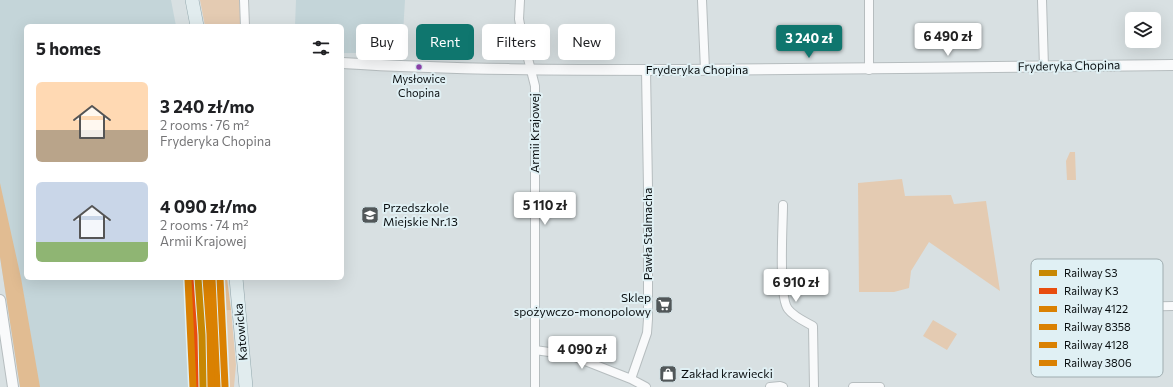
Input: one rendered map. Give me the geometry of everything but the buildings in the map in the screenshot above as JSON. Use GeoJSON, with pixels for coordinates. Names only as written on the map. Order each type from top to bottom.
{"type":"FeatureCollection","features":[{"type":"Feature","properties":{"kind":"main road"},"geometry":{"type":"LineString","coordinates":[[192,0],[197,24]]}},
{"type":"Feature","properties":{"kind":"main road","name":"Katowicka"},"geometry":{"type":"LineString","coordinates":[[236,280],[246,387]]}},
{"type":"Feature","properties":{"kind":"street"},"geometry":{"type":"LineString","coordinates":[[244,0],[245,24]]}},
{"type":"Feature","properties":{"kind":"street","name":"Armii Krajowej"},"geometry":{"type":"LineString","coordinates":[[520,0],[519,18],[535,90],[535,387]]}},
{"type":"Feature","properties":{"kind":"street"},"geometry":{"type":"LineString","coordinates":[[702,0],[705,70]]}},
{"type":"Feature","properties":{"kind":"street"},"geometry":{"type":"LineString","coordinates":[[869,0],[869,70]]}},
{"type":"Feature","properties":{"kind":"street"},"geometry":{"type":"LineString","coordinates":[[1042,0],[1044,67]]}},
{"type":"Feature","properties":{"kind":"street","name":"Fryderyka Chopina"},"geometry":{"type":"LineString","coordinates":[[344,63],[530,70],[869,70],[1173,65]]}},
{"type":"Feature","properties":{"kind":"street","name":"Fryderyka Chopina"},"geometry":{"type":"LineString","coordinates":[[344,70],[365,65]]}},
{"type":"Feature","properties":{"kind":"street","name":"Pawła Stalmacha"},"geometry":{"type":"LineString","coordinates":[[631,379],[647,333],[648,319],[646,70]]}},
{"type":"Feature","properties":{"kind":"street"},"geometry":{"type":"LineString","coordinates":[[783,205],[782,287],[787,308],[796,317],[813,326],[814,387]]}},
{"type":"Feature","properties":{"kind":"street"},"geometry":{"type":"LineString","coordinates":[[0,305],[13,387]]}},
{"type":"Feature","properties":{"kind":"street"},"geometry":{"type":"LineString","coordinates":[[1163,306],[1173,306]]}},
{"type":"Feature","properties":{"kind":"street"},"geometry":{"type":"LineString","coordinates":[[535,350],[570,355],[631,379],[646,387]]}},
{"type":"Feature","properties":{"kind":"street"},"geometry":{"type":"LineString","coordinates":[[770,387],[783,387]]}},
{"type":"Feature","properties":{"kind":"street"},"geometry":{"type":"LineString","coordinates":[[853,387],[880,387]]}},
{"type":"Feature","properties":{"kind":"shaded area"},"geometry":{"type":"Polygon","coordinates":[[[0,0],[171,0],[176,24],[24,24],[24,280],[211,280],[217,387],[20,387],[0,257],[0,0]]]}},
{"type":"Feature","properties":{"kind":"shaded area"},"geometry":{"type":"Polygon","coordinates":[[[200,0],[241,0],[243,24],[205,24],[200,0]]]}},
{"type":"Feature","properties":{"kind":"shaded area"},"geometry":{"type":"Polygon","coordinates":[[[296,0],[405,0],[404,24],[356,24],[356,53],[344,53],[344,24],[295,24],[296,0]]]}},
{"type":"Feature","properties":{"kind":"shaded area"},"geometry":{"type":"Polygon","coordinates":[[[1070,152],[1075,152],[1076,180],[1067,180],[1066,161],[1070,152]]]}},
{"type":"Feature","properties":{"kind":"shaded area"},"geometry":{"type":"Polygon","coordinates":[[[902,179],[905,196],[951,195],[954,204],[986,201],[1000,291],[929,242],[911,271],[909,288],[894,292],[859,292],[858,183],[902,179]]]}},
{"type":"Feature","properties":{"kind":"shaded area"},"geometry":{"type":"Polygon","coordinates":[[[0,183],[21,278],[40,387],[20,387],[0,257],[0,183]]]}},
{"type":"Feature","properties":{"kind":"shaded area"},"geometry":{"type":"Polygon","coordinates":[[[211,280],[227,280],[231,310],[213,312],[211,280]]]}},
{"type":"Feature","properties":{"kind":"shaded area"},"geometry":{"type":"Polygon","coordinates":[[[231,310],[236,365],[234,387],[217,387],[213,312],[231,310]]]}},
{"type":"Feature","properties":{"kind":"shaded area"},"geometry":{"type":"Polygon","coordinates":[[[933,320],[957,334],[947,350],[923,336],[933,320]]]}},
{"type":"Feature","properties":{"kind":"rail line","name":"8358"},"geometry":{"type":"LineString","coordinates":[[188,280],[193,387]]}},
{"type":"Feature","properties":{"kind":"rail line","name":"K3"},"geometry":{"type":"LineString","coordinates":[[190,280],[194,335],[195,387]]}},
{"type":"Feature","properties":{"kind":"rail line","name":"S3"},"geometry":{"type":"LineString","coordinates":[[198,280],[202,335],[203,387]]}},
{"type":"Feature","properties":{"kind":"rail line","name":"3806"},"geometry":{"type":"LineString","coordinates":[[206,280],[210,334],[211,387]]}},
{"type":"Feature","properties":{"kind":"rail line","name":"4122"},"geometry":{"type":"LineString","coordinates":[[212,280],[217,387]]}},
{"type":"Feature","properties":{"kind":"rail line","name":"4128"},"geometry":{"type":"LineString","coordinates":[[220,280],[225,386]]}},
{"type":"Feature","properties":{"kind":"place","name":"Mysłowice Chopina"},"geometry":{"type":"Point","coordinates":[419,67]}},
{"type":"Feature","properties":{"kind":"place","name":"Przedszkole Miejskie Nr.13"},"geometry":{"type":"Point","coordinates":[370,215]}},
{"type":"Feature","properties":{"kind":"place","name":"Sklep spożywczo-monopolowy"},"geometry":{"type":"Point","coordinates":[664,305]}},
{"type":"Feature","properties":{"kind":"place","name":"Zakład krawiecki"},"geometry":{"type":"Point","coordinates":[668,374]}}]}
